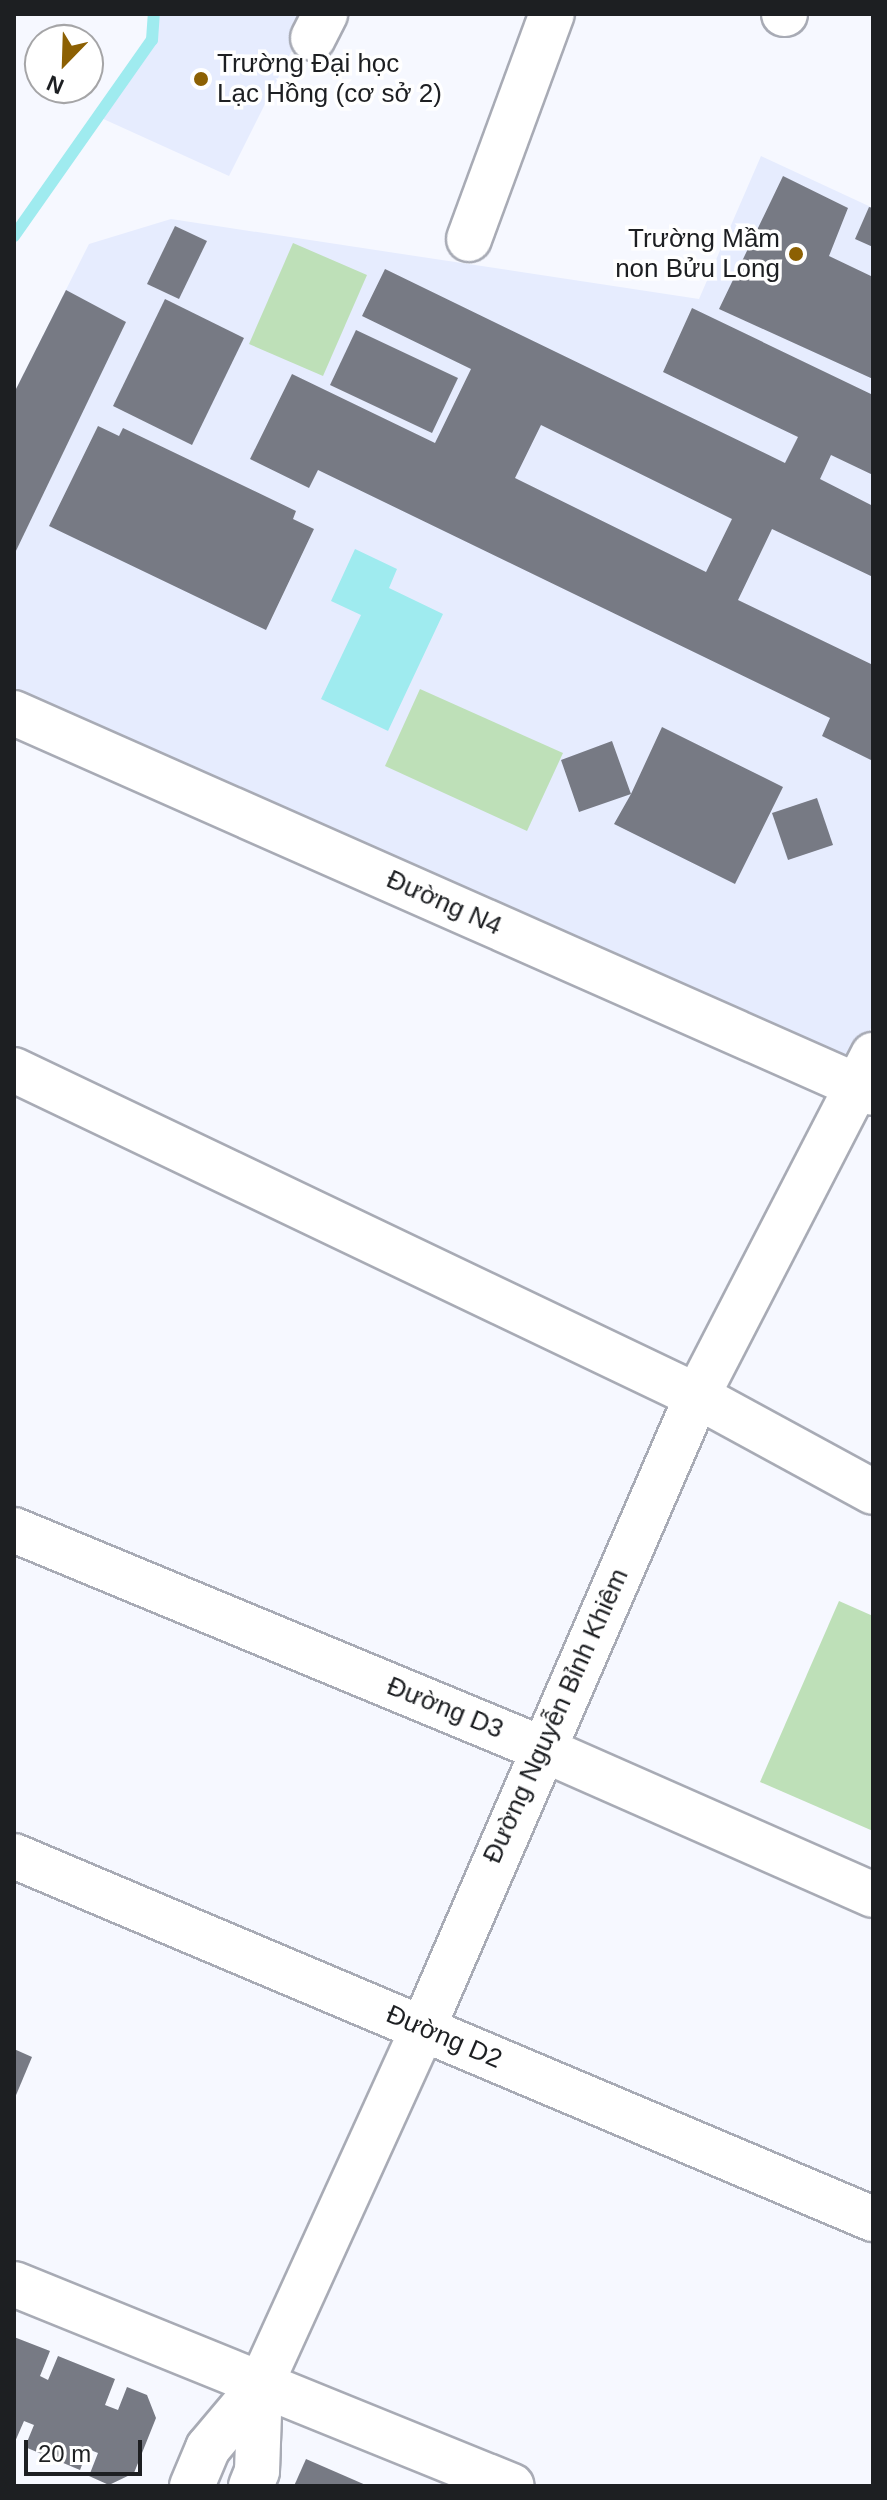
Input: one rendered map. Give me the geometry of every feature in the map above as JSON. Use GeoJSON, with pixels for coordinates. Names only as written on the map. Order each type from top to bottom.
{"type":"FeatureCollection","features":[{"type":"Feature","properties":{"kind":"street"},"geometry":{"type":"LineString","coordinates":[[469,239],[552,14]]}},
{"type":"Feature","properties":{"kind":"street"},"geometry":{"type":"LineString","coordinates":[[559,80],[579,14]]}},
{"type":"Feature","properties":{"kind":"street","name":"Đường N4"},"geometry":{"type":"LineString","coordinates":[[14,713],[868,1078]]}},
{"type":"Feature","properties":{"kind":"street"},"geometry":{"type":"LineString","coordinates":[[14,1070],[697,1396],[873,1492]]}},
{"type":"Feature","properties":{"kind":"street","name":"Đường Nguyễn Bỉnh Khiêm"},"geometry":{"type":"LineString","coordinates":[[260,2386],[423,2028],[540,1748],[697,1396],[868,1078]]}},
{"type":"Feature","properties":{"kind":"street","name":"Đường D3"},"geometry":{"type":"LineString","coordinates":[[14,1530],[540,1748],[873,1895]]}},
{"type":"Feature","properties":{"kind":"street","name":"Đường D2"},"geometry":{"type":"LineString","coordinates":[[14,1856],[873,2219]]}},
{"type":"Feature","properties":{"kind":"street"},"geometry":{"type":"LineString","coordinates":[[14,2284],[512,2486]]}},
{"type":"Feature","properties":{"kind":"street"},"geometry":{"type":"LineString","coordinates":[[192,2486],[208,2448],[260,2386]]}},
{"type":"Feature","properties":{"kind":"street"},"geometry":{"type":"LineString","coordinates":[[251,2486],[257,2471],[260,2386]]}},
{"type":"Feature","properties":{"kind":"shaded area","name":"Trường Đại học Lạc Hồng (cơ sở 2)"},"geometry":{"type":"Polygon","coordinates":[[[154,14],[310,14],[229,176],[99,117],[152,40],[154,14]]]}},
{"type":"Feature","properties":{"kind":"shaded area"},"geometry":{"type":"Polygon","coordinates":[[[761,156],[873,208],[873,1024],[851,1068],[14,692],[14,393],[89,244],[171,219],[699,299],[761,156]]]}},
{"type":"Feature","properties":{"kind":"green space"},"geometry":{"type":"Polygon","coordinates":[[[293,243],[367,275],[323,376],[249,344],[293,243]]]}},
{"type":"Feature","properties":{"kind":"green space"},"geometry":{"type":"Polygon","coordinates":[[[420,689],[563,753],[527,831],[385,766],[420,689]]]}},
{"type":"Feature","properties":{"kind":"green space"},"geometry":{"type":"Polygon","coordinates":[[[839,1601],[873,1616],[873,1831],[760,1782],[839,1601]]]}},
{"type":"Feature","properties":{"kind":"water"},"geometry":{"type":"Polygon","coordinates":[[[355,549],[397,569],[389,588],[443,614],[388,731],[321,699],[361,615],[331,601],[355,549]]]}},
{"type":"Feature","properties":{"kind":"building","name":"Trường Mầm non Bửu Long"},"geometry":{"type":"Polygon","coordinates":[[[783,176],[848,208],[829,256],[873,277],[873,379],[719,309],[783,176]]]}},
{"type":"Feature","properties":{"kind":"building"},"geometry":{"type":"Polygon","coordinates":[[[869,207],[873,208],[873,247],[855,239],[869,207]]]}},
{"type":"Feature","properties":{"kind":"building"},"geometry":{"type":"Polygon","coordinates":[[[175,226],[207,241],[179,299],[147,284],[175,226]]]}},
{"type":"Feature","properties":{"kind":"building"},"geometry":{"type":"Polygon","coordinates":[[[385,269],[785,463],[798,437],[663,372],[692,308],[873,395],[873,475],[831,455],[820,479],[873,506],[873,577],[772,529],[738,600],[873,665],[873,761],[822,736],[830,718],[318,470],[309,488],[250,459],[292,374],[435,443],[471,369],[362,316],[385,269]],[[541,425],[515,478],[706,572],[732,519],[541,425]]]}},
{"type":"Feature","properties":{"kind":"building"},"geometry":{"type":"Polygon","coordinates":[[[66,290],[126,322],[14,555],[14,393],[66,290]]]}},
{"type":"Feature","properties":{"kind":"building"},"geometry":{"type":"Polygon","coordinates":[[[165,299],[244,338],[192,445],[113,406],[165,299]]]}},
{"type":"Feature","properties":{"kind":"building"},"geometry":{"type":"Polygon","coordinates":[[[356,330],[458,378],[432,433],[330,385],[356,330]]]}},
{"type":"Feature","properties":{"kind":"building"},"geometry":{"type":"Polygon","coordinates":[[[98,426],[119,436],[123,428],[296,511],[293,519],[314,529],[266,630],[49,526],[98,426]]]}},
{"type":"Feature","properties":{"kind":"building"},"geometry":{"type":"Polygon","coordinates":[[[662,727],[783,787],[735,884],[614,824],[662,727]]]}},
{"type":"Feature","properties":{"kind":"building"},"geometry":{"type":"Polygon","coordinates":[[[612,741],[631,794],[579,812],[561,760],[612,741]]]}},
{"type":"Feature","properties":{"kind":"building"},"geometry":{"type":"Polygon","coordinates":[[[817,798],[833,845],[788,860],[772,813],[817,798]]]}},
{"type":"Feature","properties":{"kind":"building"},"geometry":{"type":"Polygon","coordinates":[[[14,2049],[32,2057],[14,2100],[14,2049]]]}},
{"type":"Feature","properties":{"kind":"building"},"geometry":{"type":"Polygon","coordinates":[[[14,2337],[50,2351],[40,2376],[48,2380],[58,2356],[115,2379],[105,2405],[118,2410],[127,2387],[147,2395],[156,2418],[134,2473],[109,2485],[89,2476],[98,2453],[88,2449],[80,2470],[25,2447],[34,2425],[24,2421],[14,2444],[14,2337]]]}},
{"type":"Feature","properties":{"kind":"building"},"geometry":{"type":"Polygon","coordinates":[[[306,2459],[368,2486],[294,2486],[306,2459]]]}},
{"type":"Feature","properties":{"kind":"waterway"},"geometry":{"type":"LineString","coordinates":[[14,236],[152,40],[154,14]]}},
{"type":"Feature","properties":{"kind":"place","name":"Trường Đại học Lạc Hồng (cơ sở 2)"},"geometry":{"type":"Point","coordinates":[201,79]}},
{"type":"Feature","properties":{"kind":"place","name":"Trường Mầm non Bửu Long"},"geometry":{"type":"Point","coordinates":[796,254]}}]}
